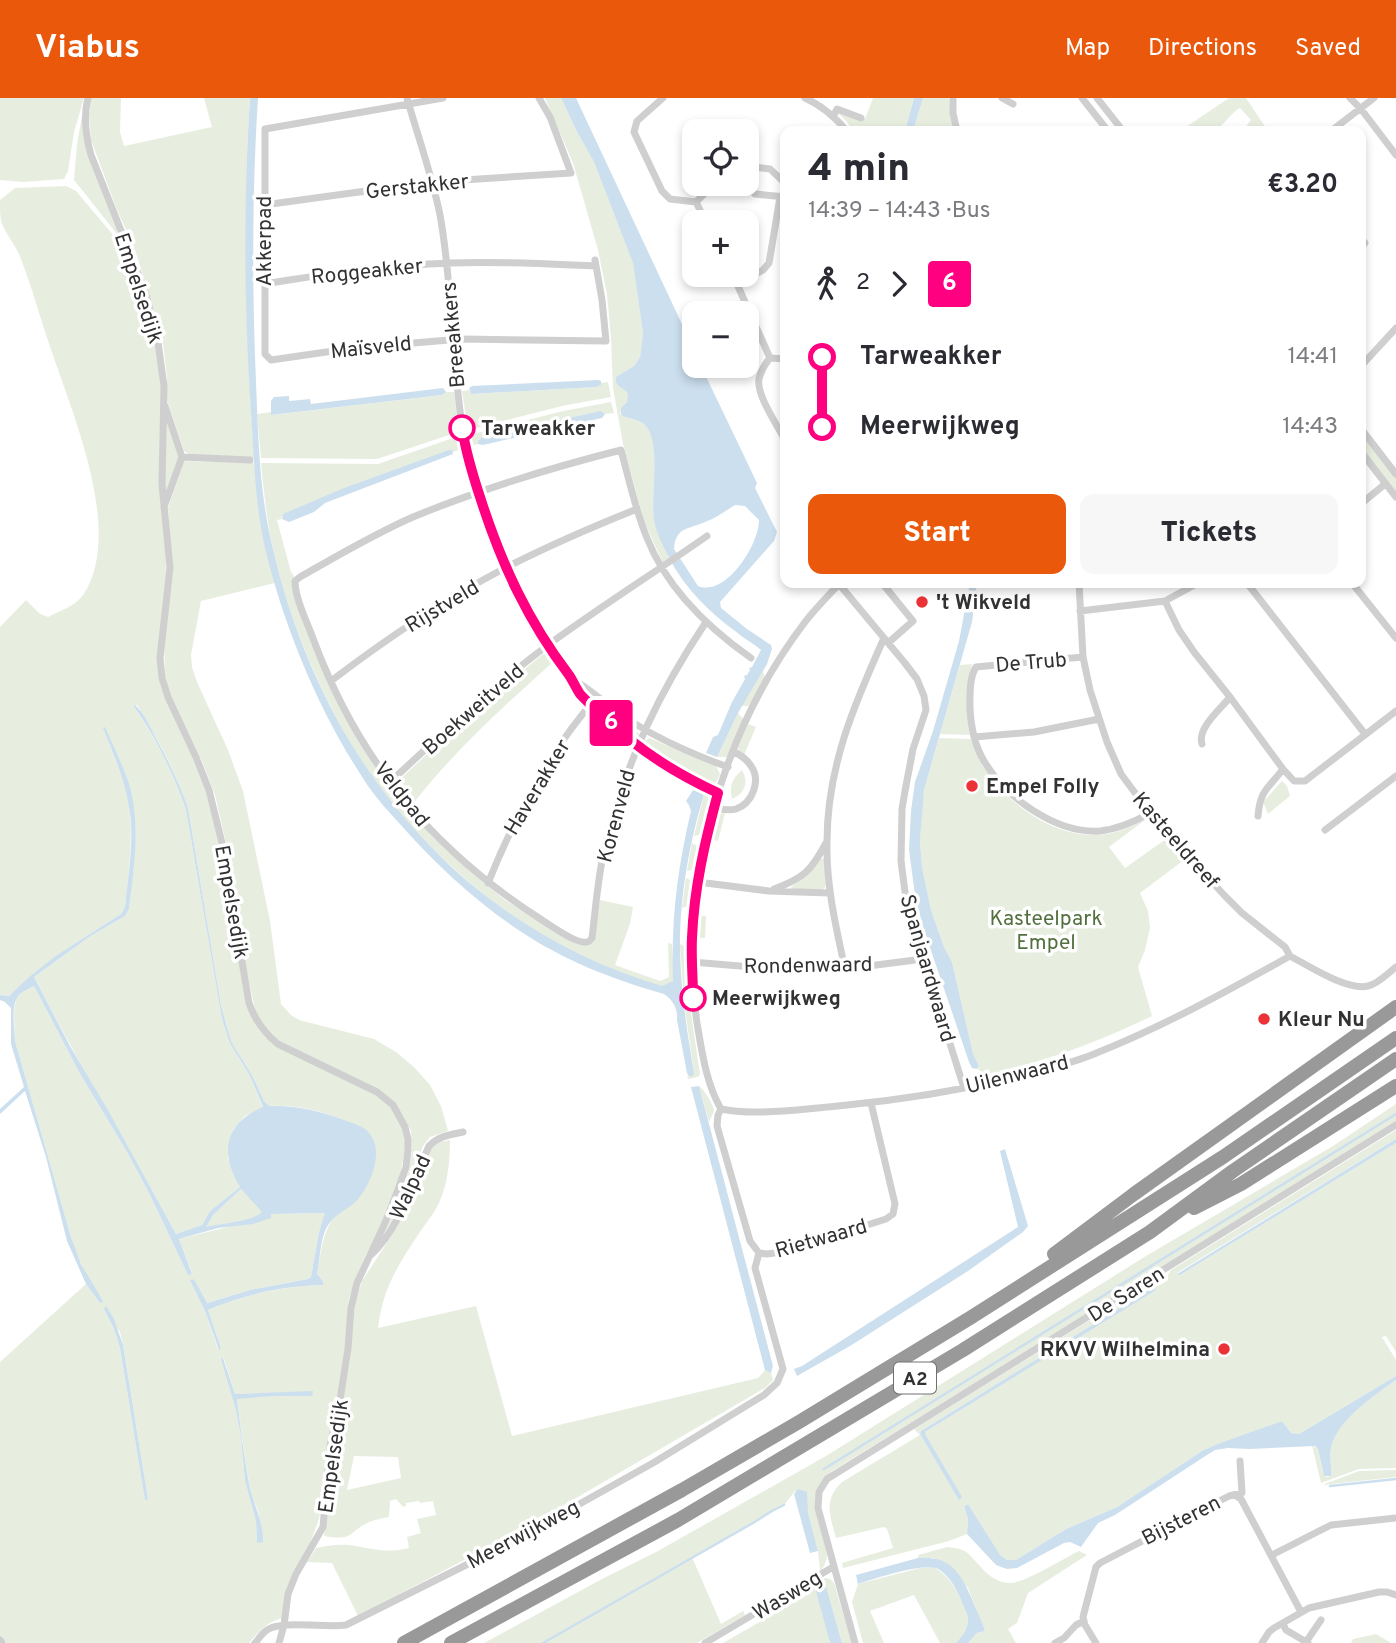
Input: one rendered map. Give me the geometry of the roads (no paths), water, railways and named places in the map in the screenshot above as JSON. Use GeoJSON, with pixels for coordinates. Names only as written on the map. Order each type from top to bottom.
{"type":"FeatureCollection","features":[{"type":"Feature","properties":{"kind":"highway","name":"A2"},"geometry":{"type":"LineString","coordinates":[[970,1318],[1134,1194],[1396,1007]]}},
{"type":"Feature","properties":{"kind":"highway","name":"A2"},"geometry":{"type":"LineString","coordinates":[[404,1643],[706,1476],[970,1318],[1223,1157],[1396,1038]]}},
{"type":"Feature","properties":{"kind":"highway","name":"A2"},"geometry":{"type":"LineString","coordinates":[[451,1643],[678,1520],[963,1350],[1150,1232],[1233,1171],[1396,1059]]}},
{"type":"Feature","properties":{"kind":"highway","name":"A2"},"geometry":{"type":"LineString","coordinates":[[1150,1232],[1241,1184],[1396,1086]]}},
{"type":"Feature","properties":{"kind":"street","name":"Empelsedijk"},"geometry":{"type":"LineString","coordinates":[[88,98],[85,125],[87,141],[145,291],[157,335],[162,369],[163,507],[170,568],[160,658],[162,678],[209,790],[222,844],[251,1010],[262,1029],[278,1044],[377,1092],[393,1105],[408,1139],[406,1167],[385,1223],[357,1283],[351,1308],[348,1349],[330,1446],[323,1527],[296,1574],[288,1594],[279,1643]]}},
{"type":"Feature","properties":{"kind":"street"},"geometry":{"type":"LineString","coordinates":[[407,101],[443,98]]}},
{"type":"Feature","properties":{"kind":"street","name":"Gerstakker"},"geometry":{"type":"LineString","coordinates":[[264,205],[432,183],[570,173],[550,117],[539,98]]}},
{"type":"Feature","properties":{"kind":"street"},"geometry":{"type":"LineString","coordinates":[[663,98],[637,121],[634,132],[662,191],[670,199],[696,202]]}},
{"type":"Feature","properties":{"kind":"street"},"geometry":{"type":"LineString","coordinates":[[805,98],[834,115],[843,126]]}},
{"type":"Feature","properties":{"kind":"street"},"geometry":{"type":"LineString","coordinates":[[953,98],[956,126]]}},
{"type":"Feature","properties":{"kind":"street"},"geometry":{"type":"LineString","coordinates":[[1002,98],[1013,104]]}},
{"type":"Feature","properties":{"kind":"street"},"geometry":{"type":"LineString","coordinates":[[1082,98],[1104,126]]}},
{"type":"Feature","properties":{"kind":"street"},"geometry":{"type":"LineString","coordinates":[[1097,98],[1119,126]]}},
{"type":"Feature","properties":{"kind":"street"},"geometry":{"type":"LineString","coordinates":[[1350,98],[1396,155]]}},
{"type":"Feature","properties":{"kind":"street"},"geometry":{"type":"LineString","coordinates":[[1338,126],[1374,98]]}},
{"type":"Feature","properties":{"kind":"street","name":"Akkerpad"},"geometry":{"type":"LineString","coordinates":[[264,354],[265,129],[407,101]]}},
{"type":"Feature","properties":{"kind":"street","name":"Breeakkers"},"geometry":{"type":"LineString","coordinates":[[407,101],[421,139],[440,216],[463,433],[478,492],[506,568],[524,607],[547,646],[590,704],[658,761],[718,793]]}},
{"type":"Feature","properties":{"kind":"street"},"geometry":{"type":"LineString","coordinates":[[834,115],[838,109],[862,118]]}},
{"type":"Feature","properties":{"kind":"street"},"geometry":{"type":"LineString","coordinates":[[1097,116],[1106,110]]}},
{"type":"Feature","properties":{"kind":"street"},"geometry":{"type":"LineString","coordinates":[[759,168],[769,169],[780,179]]}},
{"type":"Feature","properties":{"kind":"street"},"geometry":{"type":"LineString","coordinates":[[759,194],[780,197]]}},
{"type":"Feature","properties":{"kind":"street"},"geometry":{"type":"LineString","coordinates":[[696,202],[702,196]]}},
{"type":"Feature","properties":{"kind":"street"},"geometry":{"type":"LineString","coordinates":[[696,202],[700,210]]}},
{"type":"Feature","properties":{"kind":"street"},"geometry":{"type":"LineString","coordinates":[[759,272],[769,263],[780,211]]}},
{"type":"Feature","properties":{"kind":"street","name":"Roggeakker"},"geometry":{"type":"LineString","coordinates":[[264,284],[346,271],[447,263],[596,263],[606,341]]}},
{"type":"Feature","properties":{"kind":"street"},"geometry":{"type":"LineString","coordinates":[[738,287],[769,358]]}},
{"type":"Feature","properties":{"kind":"street"},"geometry":{"type":"LineString","coordinates":[[1366,361],[1396,328]]}},
{"type":"Feature","properties":{"kind":"street","name":"Maïsveld"},"geometry":{"type":"LineString","coordinates":[[264,354],[271,360],[354,348],[453,340],[606,341]]}},
{"type":"Feature","properties":{"kind":"street"},"geometry":{"type":"LineString","coordinates":[[769,358],[780,359]]}},
{"type":"Feature","properties":{"kind":"street"},"geometry":{"type":"LineString","coordinates":[[769,358],[759,380],[761,395],[780,431]]}},
{"type":"Feature","properties":{"kind":"street"},"geometry":{"type":"LineString","coordinates":[[163,403],[182,457],[163,507]]}},
{"type":"Feature","properties":{"kind":"street"},"geometry":{"type":"LineString","coordinates":[[1366,435],[1396,474]]}},
{"type":"Feature","properties":{"kind":"street"},"geometry":{"type":"LineString","coordinates":[[478,492],[621,450],[637,509],[661,567],[683,598],[706,622],[725,640],[751,658]]}},
{"type":"Feature","properties":{"kind":"street"},"geometry":{"type":"LineString","coordinates":[[182,457],[250,460]]}},
{"type":"Feature","properties":{"kind":"street"},"geometry":{"type":"LineString","coordinates":[[1366,458],[1396,497]]}},
{"type":"Feature","properties":{"kind":"street"},"geometry":{"type":"LineString","coordinates":[[1366,500],[1385,484]]}},
{"type":"Feature","properties":{"kind":"street","name":"Veldpad"},"geometry":{"type":"LineString","coordinates":[[478,492],[411,518],[347,550],[300,577],[295,581],[295,586],[331,681],[348,715],[370,753],[406,803],[442,843],[488,883],[550,925],[581,943],[588,942]]}},
{"type":"Feature","properties":{"kind":"street","name":"Rijstveld"},"geometry":{"type":"LineString","coordinates":[[331,681],[376,647],[445,602],[506,568],[637,509]]}},
{"type":"Feature","properties":{"kind":"street","name":"Boekweitveld"},"geometry":{"type":"LineString","coordinates":[[390,782],[453,724],[547,646],[707,536]]}},
{"type":"Feature","properties":{"kind":"street","name":"Meerwijkweg"},"geometry":{"type":"LineString","coordinates":[[284,1625],[346,1625],[506,1545],[653,1463],[764,1395],[777,1383],[783,1369],[755,1268],[759,1253],[750,1241],[717,1126],[721,1109],[715,1099],[702,1056],[693,998],[692,940],[705,841],[713,808],[733,751],[773,670],[805,622],[835,588]]}},
{"type":"Feature","properties":{"kind":"street","name":"Spanjaardwaard"},"geometry":{"type":"LineString","coordinates":[[842,588],[917,679],[926,703],[925,716],[908,770],[902,809],[901,861],[912,923],[964,1088]]}},
{"type":"Feature","properties":{"kind":"street"},"geometry":{"type":"LineString","coordinates":[[845,969],[830,893],[828,811],[836,760],[853,709],[886,640],[913,621],[886,588]]}},
{"type":"Feature","properties":{"kind":"street","name":"Kasteeldreef"},"geometry":{"type":"LineString","coordinates":[[1079,588],[1083,657],[1099,719],[1121,774],[1150,813],[1224,895],[1242,913],[1286,947],[1290,956],[1356,988],[1371,986],[1396,967]]}},
{"type":"Feature","properties":{"kind":"street"},"geometry":{"type":"LineString","coordinates":[[1080,611],[1165,601],[1189,588]]}},
{"type":"Feature","properties":{"kind":"street"},"geometry":{"type":"LineString","coordinates":[[1251,588],[1365,734]]}},
{"type":"Feature","properties":{"kind":"street"},"geometry":{"type":"LineString","coordinates":[[1356,588],[1396,638]]}},
{"type":"Feature","properties":{"kind":"street"},"geometry":{"type":"LineString","coordinates":[[1165,601],[1179,630],[1194,652],[1294,781],[1305,781],[1396,711]]}},
{"type":"Feature","properties":{"kind":"street","name":"Korenveld"},"geometry":{"type":"LineString","coordinates":[[588,942],[592,938],[606,844],[624,780],[659,700],[681,659],[706,622]]}},
{"type":"Feature","properties":{"kind":"street","name":"De Trub"},"geometry":{"type":"LineString","coordinates":[[1083,657],[976,667],[971,687],[971,722],[984,761],[999,781],[1017,798],[1034,811],[1069,828],[1097,831],[1124,826],[1150,813]]}},
{"type":"Feature","properties":{"kind":"street","name":"Breeakkers"},"geometry":{"type":"LineString","coordinates":[[571,678],[665,742],[728,767]]}},
{"type":"Feature","properties":{"kind":"street","name":"Haverakker"},"geometry":{"type":"LineString","coordinates":[[488,883],[528,796],[556,750],[597,697]]}},
{"type":"Feature","properties":{"kind":"street"},"geometry":{"type":"LineString","coordinates":[[1202,744],[1200,739],[1203,730],[1230,697]]}},
{"type":"Feature","properties":{"kind":"street"},"geometry":{"type":"LineString","coordinates":[[974,737],[1034,732],[1099,719]]}},
{"type":"Feature","properties":{"kind":"street"},"geometry":{"type":"LineString","coordinates":[[713,808],[735,809],[743,806],[755,787],[753,768],[733,751]]}},
{"type":"Feature","properties":{"kind":"street"},"geometry":{"type":"LineString","coordinates":[[1258,816],[1261,795],[1283,769]]}},
{"type":"Feature","properties":{"kind":"street"},"geometry":{"type":"LineString","coordinates":[[1325,830],[1396,776]]}},
{"type":"Feature","properties":{"kind":"street"},"geometry":{"type":"LineString","coordinates":[[769,891],[791,883],[807,873],[827,843]]}},
{"type":"Feature","properties":{"kind":"street"},"geometry":{"type":"LineString","coordinates":[[698,882],[769,891],[830,893]]}},
{"type":"Feature","properties":{"kind":"street","name":"Uilenwaard"},"geometry":{"type":"LineString","coordinates":[[721,1109],[758,1111],[870,1103],[999,1082],[1093,1055],[1205,1004],[1290,956]]}},
{"type":"Feature","properties":{"kind":"street","name":"Rondenwaard"},"geometry":{"type":"LineString","coordinates":[[692,962],[775,969],[845,969],[923,959]]}},
{"type":"Feature","properties":{"kind":"street","name":"Rietwaard"},"geometry":{"type":"LineString","coordinates":[[759,1253],[782,1252],[886,1219],[893,1214],[895,1204],[870,1103]]}},
{"type":"Feature","properties":{"kind":"street","name":"De Saren"},"geometry":{"type":"LineString","coordinates":[[855,1643],[833,1567],[818,1500],[819,1492],[827,1479],[1396,1125]]}},
{"type":"Feature","properties":{"kind":"street","name":"Walpad"},"geometry":{"type":"LineString","coordinates":[[368,1258],[378,1249],[398,1215],[429,1146],[436,1139],[463,1132]]}},
{"type":"Feature","properties":{"kind":"street"},"geometry":{"type":"LineString","coordinates":[[1235,1495],[1242,1493],[1240,1461]]}},
{"type":"Feature","properties":{"kind":"street","name":"Bijsteren"},"geometry":{"type":"LineString","coordinates":[[1084,1621],[1093,1575],[1100,1563],[1235,1495],[1241,1499],[1301,1612]]}},
{"type":"Feature","properties":{"kind":"street"},"geometry":{"type":"LineString","coordinates":[[1272,1555],[1331,1525],[1396,1518]]}},
{"type":"Feature","properties":{"kind":"street","name":"Wasweg"},"geometry":{"type":"LineString","coordinates":[[705,1643],[833,1567]]}},
{"type":"Feature","properties":{"kind":"street"},"geometry":{"type":"LineString","coordinates":[[1262,1643],[1269,1632],[1309,1608],[1379,1592],[1396,1595]]}},
{"type":"Feature","properties":{"kind":"street"},"geometry":{"type":"LineString","coordinates":[[1283,1624],[1286,1630],[1307,1643],[1321,1620]]}},
{"type":"Feature","properties":{"kind":"street"},"geometry":{"type":"LineString","coordinates":[[1055,1643],[1084,1621],[1096,1643]]}},
{"type":"Feature","properties":{"kind":"street"},"geometry":{"type":"LineString","coordinates":[[255,1643],[267,1630],[284,1625]]}},
{"type":"Feature","properties":{"kind":"water"},"geometry":{"type":"Polygon","coordinates":[[[250,98],[258,98],[253,275],[257,418],[263,490],[268,526],[288,605],[317,680],[355,750],[400,813],[454,869],[516,918],[585,957],[662,986],[673,981],[676,895],[691,811],[686,801],[693,790],[704,794],[687,868],[680,925],[681,976],[693,1076],[687,1073],[677,1012],[667,996],[589,968],[536,941],[487,907],[427,853],[368,786],[334,730],[306,671],[273,579],[257,498],[246,295],[245,216],[250,98]]]}},
{"type":"Feature","properties":{"kind":"water"},"geometry":{"type":"Polygon","coordinates":[[[561,98],[576,98],[682,324],[682,378],[707,378],[757,483],[755,488],[777,532],[774,541],[720,602],[721,608],[771,645],[772,649],[767,664],[738,713],[717,757],[706,753],[713,737],[718,735],[745,679],[744,676],[761,650],[716,616],[691,590],[676,571],[656,530],[653,509],[653,444],[643,423],[621,415],[621,408],[627,402],[628,394],[616,381],[616,377],[634,366],[640,357],[643,333],[633,263],[594,162],[561,98]],[[735,505],[713,519],[680,532],[674,549],[698,586],[709,587],[730,577],[747,555],[758,530],[759,520],[745,506],[735,505]]]}},
{"type":"Feature","properties":{"kind":"water"},"geometry":{"type":"Polygon","coordinates":[[[914,98],[923,98],[915,126],[906,126],[914,98]]]}},
{"type":"Feature","properties":{"kind":"water"},"geometry":{"type":"Polygon","coordinates":[[[598,380],[601,385],[596,387],[471,394],[469,388],[472,386],[598,380]]]}},
{"type":"Feature","properties":{"kind":"water"},"geometry":{"type":"Polygon","coordinates":[[[443,388],[446,392],[442,395],[271,415],[271,401],[274,397],[289,396],[289,401],[310,399],[311,404],[443,388]]]}},
{"type":"Feature","properties":{"kind":"water"},"geometry":{"type":"Polygon","coordinates":[[[600,411],[605,414],[602,418],[478,444],[481,438],[600,411]]]}},
{"type":"Feature","properties":{"kind":"water"},"geometry":{"type":"Polygon","coordinates":[[[452,450],[453,454],[325,503],[314,512],[289,522],[282,519],[283,514],[344,488],[452,450]]]}},
{"type":"Feature","properties":{"kind":"water"},"geometry":{"type":"Polygon","coordinates":[[[969,588],[976,588],[972,622],[924,790],[920,840],[922,867],[931,910],[952,962],[973,1054],[979,1066],[977,1069],[972,1068],[969,1062],[923,927],[915,895],[909,850],[915,782],[959,641],[969,588]]]}},
{"type":"Feature","properties":{"kind":"water"},"geometry":{"type":"Polygon","coordinates":[[[135,705],[138,708],[149,724],[174,772],[188,808],[221,1005],[232,1043],[269,1106],[308,1109],[356,1124],[370,1134],[376,1149],[374,1167],[363,1192],[354,1203],[332,1220],[325,1231],[317,1274],[323,1285],[265,1292],[208,1310],[221,1348],[219,1350],[190,1280],[194,1279],[207,1303],[250,1290],[308,1279],[311,1277],[325,1213],[271,1214],[271,1218],[253,1224],[218,1228],[179,1239],[192,1274],[188,1275],[150,1195],[79,1072],[34,986],[16,999],[15,1041],[71,1237],[81,1264],[103,1301],[100,1303],[86,1284],[67,1241],[46,1157],[25,1091],[0,1114],[0,1109],[24,1087],[11,1044],[11,1008],[0,1000],[0,995],[9,996],[57,955],[121,914],[125,907],[131,819],[125,786],[103,728],[105,727],[129,783],[135,813],[129,909],[125,916],[89,937],[34,977],[176,1234],[202,1225],[210,1211],[240,1187],[229,1162],[229,1140],[240,1121],[263,1107],[250,1076],[230,1043],[222,1019],[186,810],[164,757],[135,705]],[[241,1189],[213,1215],[206,1227],[244,1220],[262,1212],[241,1189]]]}},
{"type":"Feature","properties":{"kind":"water"},"geometry":{"type":"Polygon","coordinates":[[[699,1086],[773,1366],[771,1373],[765,1370],[691,1087],[699,1086]]]}},
{"type":"Feature","properties":{"kind":"water"},"geometry":{"type":"Polygon","coordinates":[[[1396,1139],[1396,1143],[1180,1275],[1177,1274],[1396,1139]]]}},
{"type":"Feature","properties":{"kind":"water"},"geometry":{"type":"Polygon","coordinates":[[[1005,1149],[1028,1226],[1023,1232],[968,1271],[850,1346],[797,1376],[794,1369],[1018,1227],[1000,1151],[1005,1149]]]}},
{"type":"Feature","properties":{"kind":"water"},"geometry":{"type":"Polygon","coordinates":[[[1154,1287],[1156,1290],[925,1432],[962,1497],[959,1500],[920,1434],[921,1431],[1154,1287]]]}},
{"type":"Feature","properties":{"kind":"water"},"geometry":{"type":"Polygon","coordinates":[[[106,1306],[114,1319],[123,1345],[148,1499],[145,1500],[120,1348],[104,1309],[106,1306]]]}},
{"type":"Feature","properties":{"kind":"water"},"geometry":{"type":"Polygon","coordinates":[[[223,1358],[235,1394],[313,1391],[312,1396],[237,1399],[250,1488],[263,1542],[257,1543],[256,1521],[245,1481],[241,1437],[221,1359],[223,1358]]]}},
{"type":"Feature","properties":{"kind":"water"},"geometry":{"type":"Polygon","coordinates":[[[1396,1376],[1396,1380],[1348,1418],[1341,1428],[1331,1448],[1331,1476],[1324,1476],[1315,1446],[1215,1450],[1115,1515],[1098,1523],[1081,1547],[1070,1542],[1064,1543],[1017,1568],[1007,1569],[996,1565],[967,1534],[968,1519],[964,1506],[968,1504],[1000,1555],[1007,1560],[1016,1560],[1066,1529],[1117,1507],[1202,1451],[1280,1422],[1283,1422],[1291,1433],[1299,1434],[1396,1376]]]}},
{"type":"Feature","properties":{"kind":"water"},"geometry":{"type":"Polygon","coordinates":[[[798,1489],[807,1492],[808,1513],[818,1551],[810,1553],[794,1494],[798,1489]]]}},
{"type":"Feature","properties":{"kind":"water"},"geometry":{"type":"Polygon","coordinates":[[[918,1558],[939,1560],[953,1568],[968,1589],[985,1631],[977,1633],[968,1643],[956,1643],[967,1627],[967,1614],[952,1583],[938,1569],[911,1569],[858,1584],[856,1575],[918,1558]]]}},
{"type":"Feature","properties":{"kind":"water"},"geometry":{"type":"Polygon","coordinates":[[[826,1586],[842,1643],[830,1643],[815,1588],[826,1586]]]}},
{"type":"Feature","properties":{"kind":"waterway"},"geometry":{"type":"LineString","coordinates":[[824,1469],[1396,1114]]}},
{"type":"Feature","properties":{"kind":"waterway"},"geometry":{"type":"LineString","coordinates":[[1330,1486],[1396,1479]]}},
{"type":"Feature","properties":{"kind":"waterway"},"geometry":{"type":"LineString","coordinates":[[543,1643],[784,1505]]}},
{"type":"Feature","properties":{"kind":"place","name":"Tarweakker"},"geometry":{"type":"Point","coordinates":[462,428]}},
{"type":"Feature","properties":{"kind":"place","name":"'t Wikveld"},"geometry":{"type":"Point","coordinates":[922,602]}},
{"type":"Feature","properties":{"kind":"place","name":"Empel Folly"},"geometry":{"type":"Point","coordinates":[972,786]}},
{"type":"Feature","properties":{"kind":"place","name":"Meerwijkweg"},"geometry":{"type":"Point","coordinates":[693,998]}},
{"type":"Feature","properties":{"kind":"place","name":"Kleur Nu"},"geometry":{"type":"Point","coordinates":[1264,1019]}},
{"type":"Feature","properties":{"kind":"place","name":"RKVV Wilhelmina"},"geometry":{"type":"Point","coordinates":[1224,1349]}},
{"type":"Feature","properties":{"kind":"park label","name":"Kasteelpark Empel"},"geometry":{"type":"Point","coordinates":[1046,930]}}]}
